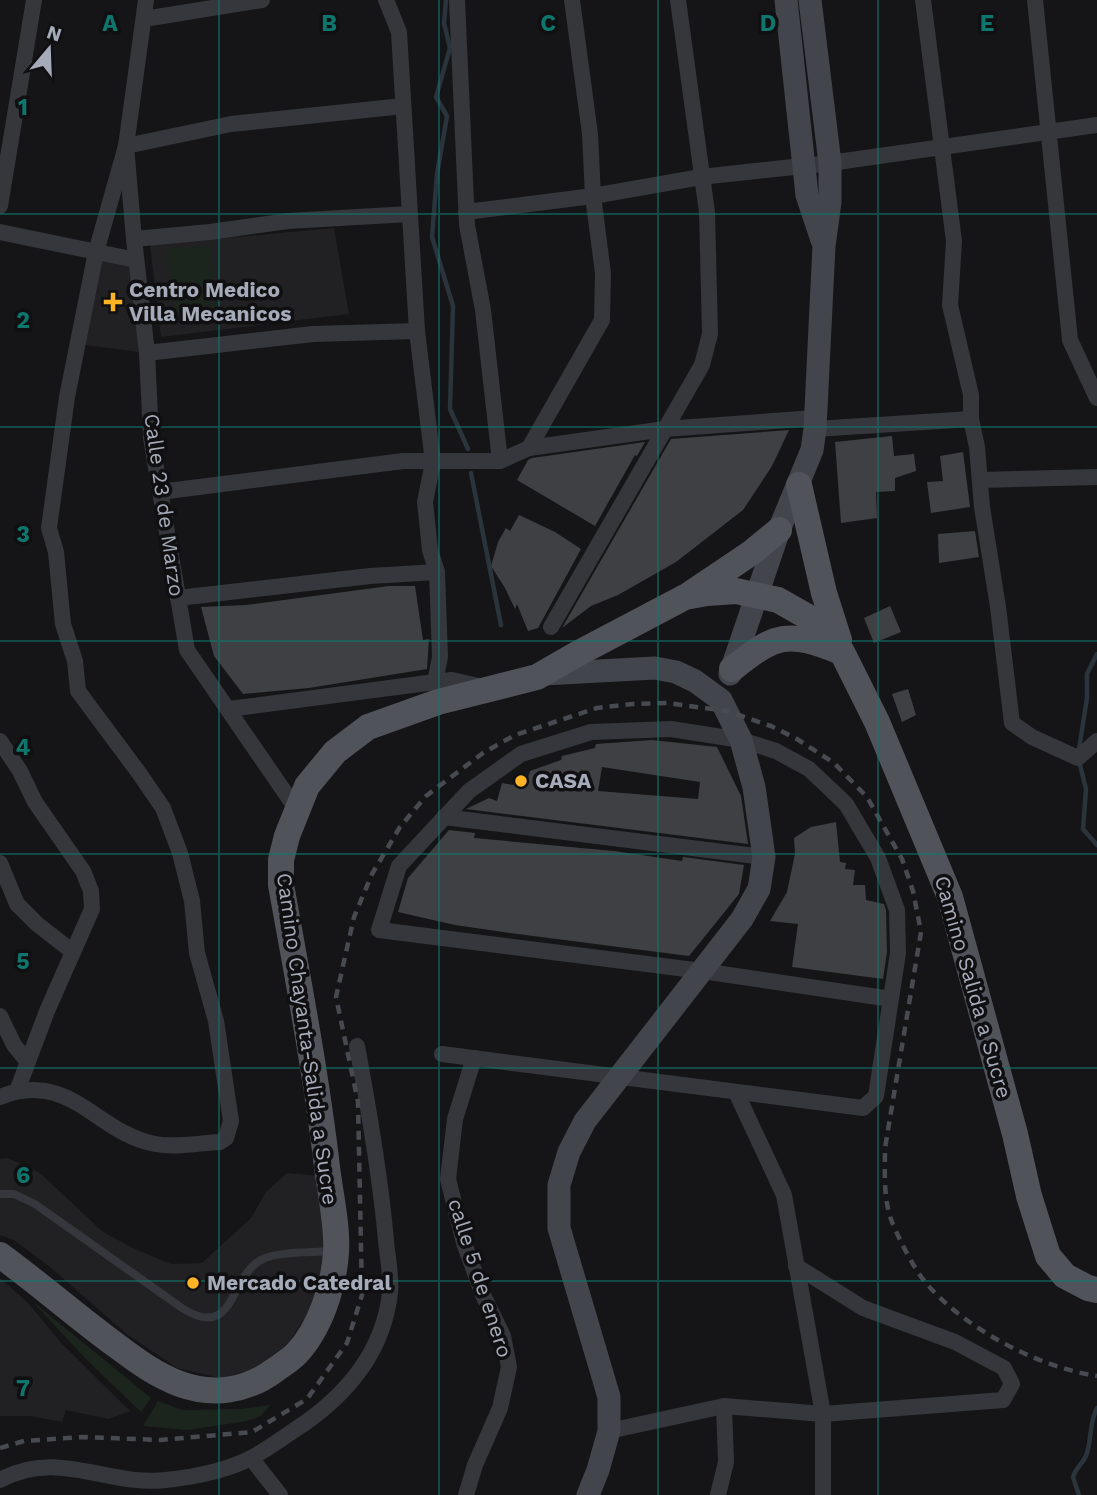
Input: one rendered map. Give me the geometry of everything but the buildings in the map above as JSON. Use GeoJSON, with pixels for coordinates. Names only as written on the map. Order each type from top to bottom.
{"type":"FeatureCollection","features":[{"type":"Feature","properties":{"kind":"main road"},"geometry":{"type":"LineString","coordinates":[[786,0],[807,195],[824,246]]}},
{"type":"Feature","properties":{"kind":"main road"},"geometry":{"type":"LineString","coordinates":[[721,700],[779,530],[812,450],[824,246],[830,202],[830,163],[810,0]]}},
{"type":"Feature","properties":{"kind":"main road"},"geometry":{"type":"LineString","coordinates":[[799,485],[820,580],[842,652]]}},
{"type":"Feature","properties":{"kind":"main road"},"geometry":{"type":"LineString","coordinates":[[685,597],[751,553],[779,530]]}},
{"type":"Feature","properties":{"kind":"main road","name":"Camino Chayanta-Salida a Sucre"},"geometry":{"type":"LineString","coordinates":[[0,1255],[31,1277],[85,1323],[151,1371],[181,1384],[202,1390],[248,1386],[296,1354],[313,1331],[324,1304],[337,1251],[323,1136],[281,885],[287,836],[307,786],[335,752],[368,727],[438,702],[537,677],[685,597],[736,591],[756,594]]}},
{"type":"Feature","properties":{"kind":"main road","name":"Camino Salida a Sucre"},"geometry":{"type":"LineString","coordinates":[[756,594],[778,600],[815,621],[842,652],[877,722],[950,897],[1029,1196],[1048,1256],[1065,1276],[1097,1290]]}},
{"type":"Feature","properties":{"kind":"main road"},"geometry":{"type":"LineString","coordinates":[[732,670],[772,640],[794,638],[819,643],[842,652]]}},
{"type":"Feature","properties":{"kind":"main road"},"geometry":{"type":"LineString","coordinates":[[537,677],[545,673],[655,668],[695,681],[721,700],[741,740],[754,788],[764,857],[759,889],[742,919],[584,1121],[569,1152],[559,1185],[559,1228],[609,1397],[609,1431],[588,1495]]}},
{"type":"Feature","properties":{"kind":"street"},"geometry":{"type":"LineString","coordinates":[[0,206],[34,0]]}},
{"type":"Feature","properties":{"kind":"street","name":"Calle 23 de Marzo"},"geometry":{"type":"LineString","coordinates":[[146,0],[126,146],[147,353],[151,438],[187,650],[297,810]]}},
{"type":"Feature","properties":{"kind":"street"},"geometry":{"type":"LineString","coordinates":[[144,19],[262,0]]}},
{"type":"Feature","properties":{"kind":"street"},"geometry":{"type":"LineString","coordinates":[[386,0],[399,32],[417,331],[433,462],[425,502],[430,550],[437,572],[440,657],[435,682]]}},
{"type":"Feature","properties":{"kind":"street"},"geometry":{"type":"LineString","coordinates":[[457,0],[466,212],[483,310],[499,461]]}},
{"type":"Feature","properties":{"kind":"street"},"geometry":{"type":"LineString","coordinates":[[529,448],[602,320],[603,273],[593,196],[590,134],[572,0]]}},
{"type":"Feature","properties":{"kind":"street"},"geometry":{"type":"LineString","coordinates":[[551,627],[702,365],[710,334],[707,212],[678,0]]}},
{"type":"Feature","properties":{"kind":"street"},"geometry":{"type":"LineString","coordinates":[[923,0],[954,241],[950,305],[971,395],[971,419],[999,607],[1012,723],[1032,737],[1078,758],[1097,741]]}},
{"type":"Feature","properties":{"kind":"street"},"geometry":{"type":"LineString","coordinates":[[1035,0],[1070,340],[1097,398]]}},
{"type":"Feature","properties":{"kind":"street"},"geometry":{"type":"LineString","coordinates":[[0,1097],[24,1089],[39,1090],[78,1102],[134,1138],[155,1144],[220,1142],[226,1138],[231,1121],[216,1021],[197,953],[192,901],[180,853],[163,808],[78,691],[75,661],[63,624],[57,552],[49,528],[67,397],[96,251],[126,146],[231,124],[403,106]]}},
{"type":"Feature","properties":{"kind":"street"},"geometry":{"type":"LineString","coordinates":[[466,212],[593,196],[701,177],[830,163],[1097,125]]}},
{"type":"Feature","properties":{"kind":"street"},"geometry":{"type":"LineString","coordinates":[[134,239],[288,221],[409,214]]}},
{"type":"Feature","properties":{"kind":"street"},"geometry":{"type":"LineString","coordinates":[[0,232],[136,260]]}},
{"type":"Feature","properties":{"kind":"street"},"geometry":{"type":"LineString","coordinates":[[147,353],[313,334],[417,331]]}},
{"type":"Feature","properties":{"kind":"street"},"geometry":{"type":"LineString","coordinates":[[160,492],[403,461],[499,461],[529,448],[665,429],[971,419]]}},
{"type":"Feature","properties":{"kind":"street"},"geometry":{"type":"LineString","coordinates":[[980,480],[1097,477]]}},
{"type":"Feature","properties":{"kind":"street"},"geometry":{"type":"LineString","coordinates":[[178,598],[370,576],[437,572]]}},
{"type":"Feature","properties":{"kind":"street"},"geometry":{"type":"LineString","coordinates":[[229,709],[452,680],[488,688]]}},
{"type":"Feature","properties":{"kind":"street"},"geometry":{"type":"LineString","coordinates":[[442,1054],[863,1108],[876,1096],[891,999],[898,953],[897,910],[878,858],[846,804],[809,769],[776,751],[741,740],[671,730],[592,732],[521,754],[468,791],[399,866],[379,930],[702,971],[891,999]]}},
{"type":"Feature","properties":{"kind":"street"},"geometry":{"type":"LineString","coordinates":[[0,741],[20,771],[34,802],[83,872],[91,891],[92,909],[27,1061],[17,1091]]}},
{"type":"Feature","properties":{"kind":"street"},"geometry":{"type":"LineString","coordinates":[[444,817],[764,857]]}},
{"type":"Feature","properties":{"kind":"street"},"geometry":{"type":"LineString","coordinates":[[0,863],[17,904],[37,924],[73,952]]}},
{"type":"Feature","properties":{"kind":"street"},"geometry":{"type":"LineString","coordinates":[[0,1016],[14,1045],[27,1061]]}},
{"type":"Feature","properties":{"kind":"street"},"geometry":{"type":"LineString","coordinates":[[0,1480],[16,1471],[48,1467],[78,1468],[126,1479],[164,1480],[215,1471],[251,1458],[317,1416],[347,1388],[373,1350],[391,1292],[380,1173],[357,1046]]}},
{"type":"Feature","properties":{"kind":"street","name":"calle 5 de enero"},"geometry":{"type":"LineString","coordinates":[[466,1495],[475,1465],[500,1408],[509,1367],[503,1336],[483,1295],[469,1256],[448,1179],[455,1119],[474,1058]]}},
{"type":"Feature","properties":{"kind":"street"},"geometry":{"type":"LineString","coordinates":[[736,1092],[783,1195],[823,1414],[823,1495]]}},
{"type":"Feature","properties":{"kind":"street"},"geometry":{"type":"LineString","coordinates":[[609,1431],[724,1406],[823,1414],[1003,1400],[1012,1384],[1003,1368],[955,1342],[863,1308],[796,1266]]}},
{"type":"Feature","properties":{"kind":"street"},"geometry":{"type":"LineString","coordinates":[[718,1495],[726,1462],[724,1406]]}},
{"type":"Feature","properties":{"kind":"street"},"geometry":{"type":"LineString","coordinates":[[251,1458],[280,1495]]}},
{"type":"Feature","properties":{"kind":"lane"},"geometry":{"type":"LineString","coordinates":[[0,1194],[14,1194],[35,1204],[182,1308],[195,1316],[208,1319],[225,1311],[250,1268],[262,1259],[337,1251]]}},
{"type":"Feature","properties":{"kind":"shaded area"},"geometry":{"type":"Polygon","coordinates":[[[334,228],[349,314],[161,337],[150,245],[334,228]]]}},
{"type":"Feature","properties":{"kind":"shaded area"},"geometry":{"type":"Polygon","coordinates":[[[210,245],[217,310],[174,314],[167,249],[210,245]]]}},
{"type":"Feature","properties":{"kind":"shaded area","name":"Centro Medico Villa Mecanicos"},"geometry":{"type":"Polygon","coordinates":[[[96,252],[136,260],[147,353],[78,344],[96,252]]]}},
{"type":"Feature","properties":{"kind":"shaded area","name":"Mercado Catedral"},"geometry":{"type":"Polygon","coordinates":[[[8,1158],[40,1173],[103,1232],[171,1264],[202,1263],[251,1218],[266,1192],[287,1173],[321,1176],[325,1262],[313,1306],[288,1343],[263,1367],[220,1378],[177,1368],[128,1335],[50,1267],[14,1240],[0,1235],[0,1159],[8,1158]]]}},
{"type":"Feature","properties":{"kind":"shaded area"},"geometry":{"type":"Polygon","coordinates":[[[0,1278],[28,1303],[62,1344],[130,1411],[109,1419],[66,1410],[62,1422],[30,1416],[0,1416],[0,1278]]]}},
{"type":"Feature","properties":{"kind":"shaded area"},"geometry":{"type":"Polygon","coordinates":[[[32,1301],[151,1398],[141,1412],[85,1358],[32,1301]]]}},
{"type":"Feature","properties":{"kind":"shaded area"},"geometry":{"type":"Polygon","coordinates":[[[158,1401],[182,1410],[242,1409],[270,1405],[261,1416],[247,1421],[188,1430],[143,1426],[158,1401]]]}},
{"type":"Feature","properties":{"kind":"waterway"},"geometry":{"type":"LineString","coordinates":[[446,0],[444,23],[450,48],[436,97],[447,116],[437,174],[432,237],[453,306],[450,409],[468,449]]}},
{"type":"Feature","properties":{"kind":"waterway"},"geometry":{"type":"LineString","coordinates":[[471,473],[501,625]]}},
{"type":"Feature","properties":{"kind":"waterway"},"geometry":{"type":"LineString","coordinates":[[1079,749],[1087,698],[1087,674],[1097,654]]}},
{"type":"Feature","properties":{"kind":"waterway"},"geometry":{"type":"LineString","coordinates":[[1079,761],[1086,789],[1083,829],[1097,845]]}},
{"type":"Feature","properties":{"kind":"waterway"},"geometry":{"type":"LineString","coordinates":[[1079,1495],[1073,1477],[1087,1453],[1097,1408]]}},
{"type":"Feature","properties":{"kind":"railway"},"geometry":{"type":"LineString","coordinates":[[0,1448],[24,1441],[82,1437],[160,1440],[252,1432],[307,1399],[347,1343],[362,1295],[358,1102],[336,997],[354,917],[372,874],[400,827],[426,796],[483,753],[515,735],[597,708],[632,704],[667,703],[727,711],[771,726],[834,763],[867,797],[902,859],[913,891],[921,932],[885,1148],[886,1195],[892,1222],[921,1277],[961,1316],[1027,1355],[1097,1376]]}},
{"type":"Feature","properties":{"kind":"place","name":"Centro Medico Villa Mecanicos"},"geometry":{"type":"Point","coordinates":[113,302]}},
{"type":"Feature","properties":{"kind":"place","name":"CASA"},"geometry":{"type":"Point","coordinates":[521,781]}},
{"type":"Feature","properties":{"kind":"place","name":"Mercado Catedral"},"geometry":{"type":"Point","coordinates":[193,1283]}}]}
